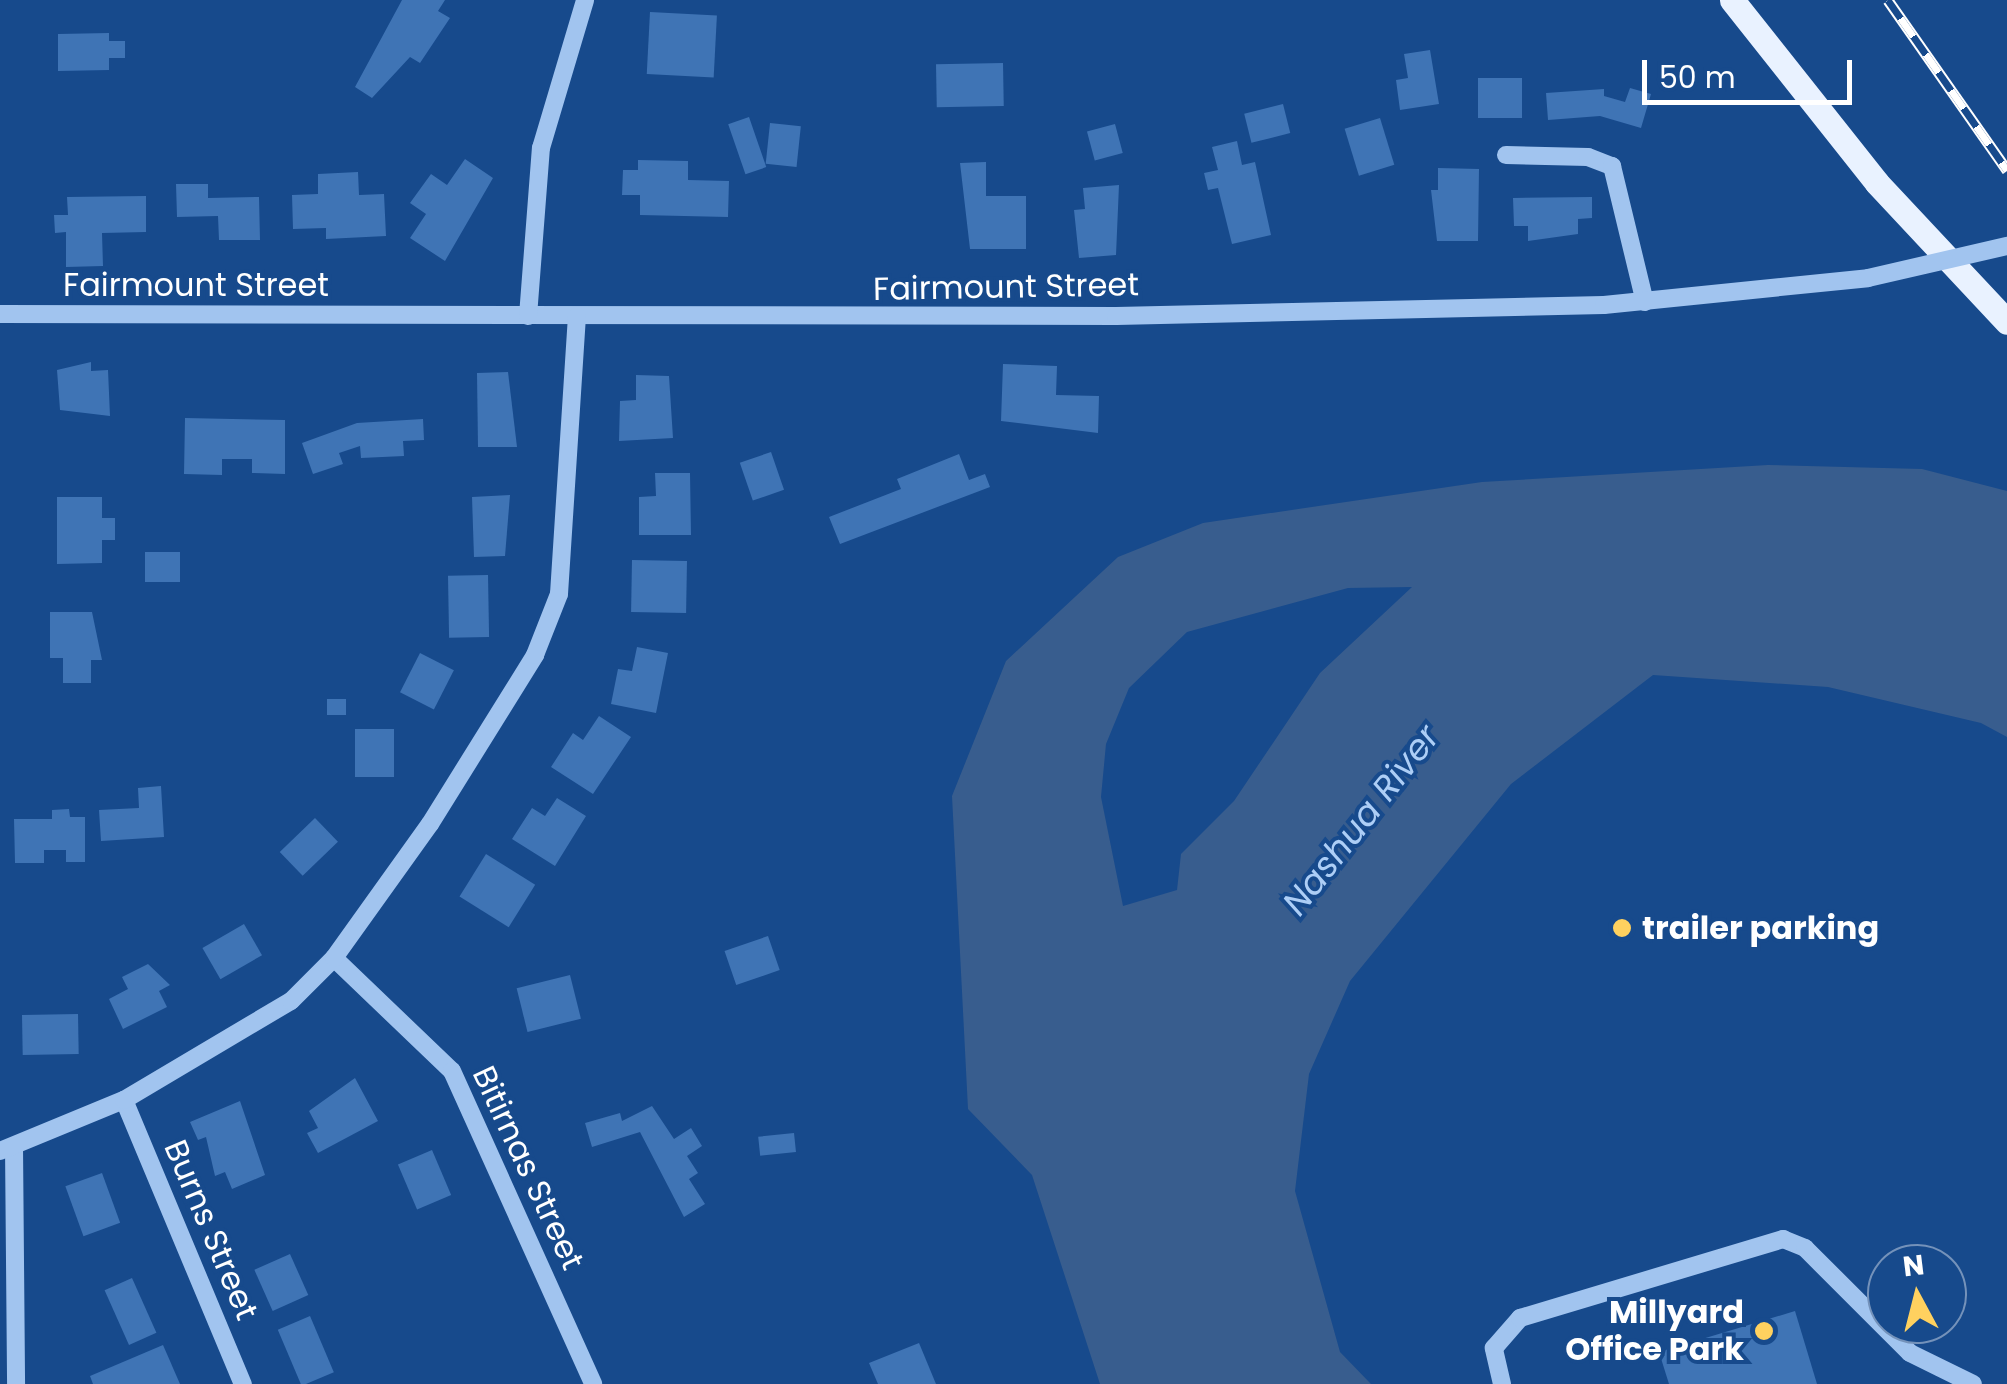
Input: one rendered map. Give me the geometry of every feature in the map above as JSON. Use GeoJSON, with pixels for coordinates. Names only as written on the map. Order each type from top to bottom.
{"type":"FeatureCollection","features":[{"type":"Feature","properties":{"kind":"main road"},"geometry":{"type":"LineString","coordinates":[[1732,0],[1877,183],[2007,322]]}},
{"type":"Feature","properties":{"kind":"street"},"geometry":{"type":"LineString","coordinates":[[528,316],[540,148],[585,0]]}},
{"type":"Feature","properties":{"kind":"street"},"geometry":{"type":"LineString","coordinates":[[1506,156],[1588,157],[1612,166],[1643,268],[1645,302]]}},
{"type":"Feature","properties":{"kind":"street","name":"Fairmount Street"},"geometry":{"type":"LineString","coordinates":[[0,314],[1099,317],[1645,302],[1868,278],[2007,246]]}},
{"type":"Feature","properties":{"kind":"street"},"geometry":{"type":"LineString","coordinates":[[16,1384],[7,1149],[124,1100],[234,1041],[334,958],[486,743],[559,594],[577,316]]}},
{"type":"Feature","properties":{"kind":"street","name":"Bitirnas Street"},"geometry":{"type":"LineString","coordinates":[[334,958],[452,1072],[593,1384]]}},
{"type":"Feature","properties":{"kind":"street","name":"Burns Street"},"geometry":{"type":"LineString","coordinates":[[124,1100],[242,1384]]}},
{"type":"Feature","properties":{"kind":"street"},"geometry":{"type":"LineString","coordinates":[[1502,1384],[1494,1348],[1520,1318],[1783,1239],[1805,1248],[1910,1353],[1972,1384]]}},
{"type":"Feature","properties":{"kind":"water","name":"Nashua River"},"geometry":{"type":"Polygon","coordinates":[[[1768,465],[1922,469],[2007,491],[2007,737],[1981,723],[1828,687],[1653,675],[1511,784],[1350,981],[1309,1074],[1295,1191],[1340,1352],[1371,1384],[1100,1384],[1032,1175],[968,1109],[952,796],[1006,661],[1118,557],[1203,523],[1482,482],[1768,465]],[[1412,587],[1348,588],[1187,632],[1129,688],[1106,744],[1101,797],[1123,906],[1177,890],[1181,854],[1234,801],[1320,673],[1412,587]]]}},
{"type":"Feature","properties":{"kind":"building"},"geometry":{"type":"Polygon","coordinates":[[[402,0],[445,0],[438,11],[450,18],[420,63],[410,57],[372,98],[355,87],[402,0]]]}},
{"type":"Feature","properties":{"kind":"building"},"geometry":{"type":"Polygon","coordinates":[[[650,12],[717,16],[714,77],[647,74],[650,12]]]}},
{"type":"Feature","properties":{"kind":"building"},"geometry":{"type":"Polygon","coordinates":[[[109,33],[109,41],[125,41],[125,58],[109,58],[109,70],[58,71],[58,34],[109,33]]]}},
{"type":"Feature","properties":{"kind":"building"},"geometry":{"type":"Polygon","coordinates":[[[1430,50],[1439,104],[1400,110],[1396,80],[1408,78],[1404,54],[1430,50]]]}},
{"type":"Feature","properties":{"kind":"building"},"geometry":{"type":"Polygon","coordinates":[[[1003,63],[1004,106],[937,107],[936,64],[1003,63]]]}},
{"type":"Feature","properties":{"kind":"building"},"geometry":{"type":"Polygon","coordinates":[[[1478,78],[1522,78],[1522,118],[1478,118],[1478,78]]]}},
{"type":"Feature","properties":{"kind":"building"},"geometry":{"type":"Polygon","coordinates":[[[1630,88],[1651,94],[1641,128],[1600,116],[1548,120],[1546,93],[1604,89],[1604,96],[1625,102],[1630,88]]]}},
{"type":"Feature","properties":{"kind":"building"},"geometry":{"type":"Polygon","coordinates":[[[1283,104],[1290,133],[1251,143],[1244,114],[1283,104]]]}},
{"type":"Feature","properties":{"kind":"building"},"geometry":{"type":"Polygon","coordinates":[[[749,117],[766,167],[745,174],[728,124],[749,117]]]}},
{"type":"Feature","properties":{"kind":"building"},"geometry":{"type":"Polygon","coordinates":[[[1380,118],[1394,165],[1359,176],[1345,129],[1380,118]]]}},
{"type":"Feature","properties":{"kind":"building"},"geometry":{"type":"Polygon","coordinates":[[[770,123],[801,126],[797,167],[766,164],[770,123]]]}},
{"type":"Feature","properties":{"kind":"building"},"geometry":{"type":"Polygon","coordinates":[[[1115,124],[1123,153],[1095,160],[1087,132],[1115,124]]]}},
{"type":"Feature","properties":{"kind":"building"},"geometry":{"type":"Polygon","coordinates":[[[1237,141],[1242,165],[1255,162],[1271,235],[1232,244],[1218,188],[1208,190],[1204,173],[1218,170],[1212,147],[1237,141]]]}},
{"type":"Feature","properties":{"kind":"building"},"geometry":{"type":"Polygon","coordinates":[[[465,159],[493,178],[445,261],[410,238],[426,214],[410,203],[431,174],[447,185],[465,159]]]}},
{"type":"Feature","properties":{"kind":"building"},"geometry":{"type":"Polygon","coordinates":[[[638,160],[688,161],[688,180],[729,181],[728,217],[640,215],[640,195],[622,195],[623,170],[638,170],[638,160]]]}},
{"type":"Feature","properties":{"kind":"building"},"geometry":{"type":"Polygon","coordinates":[[[986,162],[986,196],[1026,196],[1026,249],[970,249],[960,163],[986,162]]]}},
{"type":"Feature","properties":{"kind":"building"},"geometry":{"type":"Polygon","coordinates":[[[1438,168],[1479,169],[1478,241],[1437,241],[1431,190],[1438,190],[1438,168]]]}},
{"type":"Feature","properties":{"kind":"building"},"geometry":{"type":"Polygon","coordinates":[[[358,172],[359,195],[384,194],[386,236],[326,239],[326,228],[293,229],[292,195],[318,194],[318,174],[358,172]]]}},
{"type":"Feature","properties":{"kind":"building"},"geometry":{"type":"Polygon","coordinates":[[[176,184],[208,184],[208,198],[259,197],[260,240],[219,240],[218,216],[177,217],[176,184]]]}},
{"type":"Feature","properties":{"kind":"building"},"geometry":{"type":"Polygon","coordinates":[[[1119,185],[1116,255],[1079,258],[1074,210],[1085,209],[1083,188],[1119,185]]]}},
{"type":"Feature","properties":{"kind":"building"},"geometry":{"type":"Polygon","coordinates":[[[146,196],[146,232],[102,233],[103,266],[66,267],[66,232],[55,233],[54,215],[68,215],[67,197],[146,196]]]}},
{"type":"Feature","properties":{"kind":"building"},"geometry":{"type":"Polygon","coordinates":[[[1592,197],[1592,218],[1578,219],[1578,234],[1528,241],[1528,226],[1514,226],[1513,198],[1592,197]]]}},
{"type":"Feature","properties":{"kind":"building"},"geometry":{"type":"Polygon","coordinates":[[[91,362],[91,371],[108,370],[110,416],[60,410],[57,370],[91,362]]]}},
{"type":"Feature","properties":{"kind":"building"},"geometry":{"type":"Polygon","coordinates":[[[1003,364],[1057,366],[1056,395],[1099,396],[1098,433],[1001,421],[1003,364]]]}},
{"type":"Feature","properties":{"kind":"building"},"geometry":{"type":"Polygon","coordinates":[[[508,372],[517,447],[478,447],[477,373],[508,372]]]}},
{"type":"Feature","properties":{"kind":"building"},"geometry":{"type":"Polygon","coordinates":[[[636,375],[669,376],[673,438],[619,441],[620,401],[636,400],[636,375]]]}},
{"type":"Feature","properties":{"kind":"building"},"geometry":{"type":"Polygon","coordinates":[[[185,418],[285,420],[285,474],[252,473],[252,459],[222,459],[222,475],[184,474],[185,418]]]}},
{"type":"Feature","properties":{"kind":"building"},"geometry":{"type":"Polygon","coordinates":[[[423,419],[424,440],[403,441],[404,456],[361,458],[360,446],[339,453],[343,464],[313,474],[302,443],[357,423],[423,419]]]}},
{"type":"Feature","properties":{"kind":"building"},"geometry":{"type":"Polygon","coordinates":[[[771,452],[784,490],[753,501],[740,463],[771,452]]]}},
{"type":"Feature","properties":{"kind":"building"},"geometry":{"type":"Polygon","coordinates":[[[959,454],[969,480],[985,474],[990,487],[840,544],[829,517],[901,489],[897,479],[959,454]]]}},
{"type":"Feature","properties":{"kind":"building"},"geometry":{"type":"Polygon","coordinates":[[[655,473],[690,473],[691,535],[639,535],[639,497],[656,496],[655,473]]]}},
{"type":"Feature","properties":{"kind":"building"},"geometry":{"type":"Polygon","coordinates":[[[510,495],[505,556],[474,557],[472,497],[510,495]]]}},
{"type":"Feature","properties":{"kind":"building"},"geometry":{"type":"Polygon","coordinates":[[[57,497],[102,497],[102,518],[115,518],[115,540],[102,540],[102,563],[57,564],[57,497]]]}},
{"type":"Feature","properties":{"kind":"building"},"geometry":{"type":"Polygon","coordinates":[[[145,552],[180,552],[180,582],[145,582],[145,552]]]}},
{"type":"Feature","properties":{"kind":"building"},"geometry":{"type":"Polygon","coordinates":[[[632,560],[687,561],[686,613],[631,612],[632,560]]]}},
{"type":"Feature","properties":{"kind":"building"},"geometry":{"type":"Polygon","coordinates":[[[488,575],[489,637],[449,638],[448,576],[488,575]]]}},
{"type":"Feature","properties":{"kind":"building"},"geometry":{"type":"Polygon","coordinates":[[[50,612],[92,612],[102,660],[91,660],[91,683],[63,683],[63,658],[50,658],[50,612]]]}},
{"type":"Feature","properties":{"kind":"building"},"geometry":{"type":"Polygon","coordinates":[[[637,647],[668,653],[656,713],[611,704],[618,669],[632,671],[637,647]]]}},
{"type":"Feature","properties":{"kind":"building"},"geometry":{"type":"Polygon","coordinates":[[[420,653],[454,670],[434,709],[400,692],[420,653]]]}},
{"type":"Feature","properties":{"kind":"building"},"geometry":{"type":"Polygon","coordinates":[[[327,699],[346,699],[346,715],[327,715],[327,699]]]}},
{"type":"Feature","properties":{"kind":"building"},"geometry":{"type":"Polygon","coordinates":[[[599,716],[631,737],[593,794],[551,767],[573,733],[583,740],[599,716]]]}},
{"type":"Feature","properties":{"kind":"building"},"geometry":{"type":"Polygon","coordinates":[[[355,729],[394,729],[394,777],[355,777],[355,729]]]}},
{"type":"Feature","properties":{"kind":"building"},"geometry":{"type":"Polygon","coordinates":[[[161,786],[164,837],[101,841],[99,810],[139,808],[138,788],[161,786]]]}},
{"type":"Feature","properties":{"kind":"building"},"geometry":{"type":"Polygon","coordinates":[[[557,798],[586,816],[555,866],[512,839],[532,808],[545,816],[557,798]]]}},
{"type":"Feature","properties":{"kind":"building"},"geometry":{"type":"Polygon","coordinates":[[[69,809],[70,817],[85,817],[85,862],[66,862],[66,850],[44,850],[44,863],[15,863],[14,819],[52,819],[52,810],[69,809]]]}},
{"type":"Feature","properties":{"kind":"building"},"geometry":{"type":"Polygon","coordinates":[[[315,818],[338,842],[303,876],[280,852],[315,818]]]}},
{"type":"Feature","properties":{"kind":"building"},"geometry":{"type":"Polygon","coordinates":[[[486,854],[535,885],[509,927],[460,896],[486,854]]]}},
{"type":"Feature","properties":{"kind":"building"},"geometry":{"type":"Polygon","coordinates":[[[244,924],[262,955],[220,979],[202,948],[244,924]]]}},
{"type":"Feature","properties":{"kind":"building"},"geometry":{"type":"Polygon","coordinates":[[[768,936],[780,970],[736,985],[725,951],[768,936]]]}},
{"type":"Feature","properties":{"kind":"building"},"geometry":{"type":"Polygon","coordinates":[[[148,964],[170,985],[159,991],[167,1007],[123,1029],[109,999],[128,989],[122,977],[148,964]]]}},
{"type":"Feature","properties":{"kind":"building"},"geometry":{"type":"Polygon","coordinates":[[[570,975],[581,1019],[528,1032],[517,988],[570,975]]]}},
{"type":"Feature","properties":{"kind":"building"},"geometry":{"type":"Polygon","coordinates":[[[78,1014],[79,1054],[23,1055],[22,1015],[78,1014]]]}},
{"type":"Feature","properties":{"kind":"building"},"geometry":{"type":"Polygon","coordinates":[[[355,1078],[378,1121],[318,1153],[307,1133],[318,1128],[309,1111],[355,1078]]]}},
{"type":"Feature","properties":{"kind":"building"},"geometry":{"type":"Polygon","coordinates":[[[240,1101],[265,1175],[232,1189],[225,1172],[215,1176],[206,1137],[198,1140],[190,1122],[240,1101]]]}},
{"type":"Feature","properties":{"kind":"building"},"geometry":{"type":"Polygon","coordinates":[[[652,1106],[674,1139],[691,1128],[702,1146],[687,1156],[698,1173],[689,1179],[705,1204],[684,1217],[640,1132],[592,1147],[585,1123],[620,1113],[622,1121],[652,1106]]]}},
{"type":"Feature","properties":{"kind":"building"},"geometry":{"type":"Polygon","coordinates":[[[794,1133],[796,1152],[760,1156],[758,1137],[794,1133]]]}},
{"type":"Feature","properties":{"kind":"building"},"geometry":{"type":"Polygon","coordinates":[[[432,1150],[451,1195],[417,1210],[398,1164],[432,1150]]]}},
{"type":"Feature","properties":{"kind":"building"},"geometry":{"type":"Polygon","coordinates":[[[102,1173],[120,1223],[83,1236],[65,1186],[102,1173]]]}},
{"type":"Feature","properties":{"kind":"building"},"geometry":{"type":"Polygon","coordinates":[[[290,1254],[308,1295],[273,1311],[254,1270],[290,1254]]]}},
{"type":"Feature","properties":{"kind":"building"},"geometry":{"type":"Polygon","coordinates":[[[132,1278],[156,1333],[129,1345],[105,1290],[132,1278]]]}},
{"type":"Feature","properties":{"kind":"building","name":"Millyard Office Park"},"geometry":{"type":"Polygon","coordinates":[[[1795,1311],[1817,1384],[1669,1384],[1659,1352],[1795,1311]]]}},
{"type":"Feature","properties":{"kind":"building"},"geometry":{"type":"Polygon","coordinates":[[[310,1316],[334,1372],[301,1384],[278,1330],[310,1316]]]}},
{"type":"Feature","properties":{"kind":"building"},"geometry":{"type":"Polygon","coordinates":[[[919,1343],[936,1384],[878,1384],[869,1363],[919,1343]]]}},
{"type":"Feature","properties":{"kind":"building"},"geometry":{"type":"Polygon","coordinates":[[[163,1345],[180,1384],[93,1384],[90,1376],[163,1345]]]}},
{"type":"Feature","properties":{"kind":"railway"},"geometry":{"type":"LineString","coordinates":[[1888,0],[2007,170]]}},
{"type":"Feature","properties":{"kind":"place","name":"trailer parking"},"geometry":{"type":"Point","coordinates":[1622,928]}},
{"type":"Feature","properties":{"kind":"place","name":"Millyard Office Park"},"geometry":{"type":"Point","coordinates":[1764,1331]}}]}
